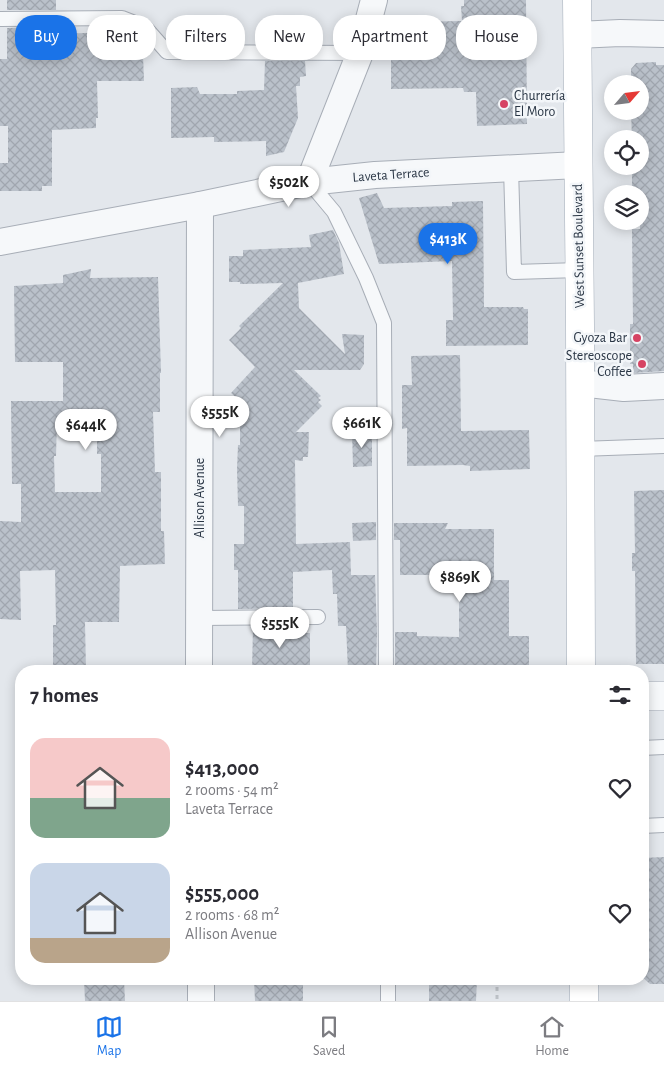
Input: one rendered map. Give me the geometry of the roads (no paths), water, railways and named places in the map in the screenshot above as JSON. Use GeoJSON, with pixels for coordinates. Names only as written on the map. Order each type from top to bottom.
{"type":"FeatureCollection","features":[{"type":"Feature","properties":{"kind":"main road","name":"West Sunset Boulevard"},"geometry":{"type":"LineString","coordinates":[[577,0],[581,665]]}},
{"type":"Feature","properties":{"kind":"main road"},"geometry":{"type":"LineString","coordinates":[[584,985],[584,1001]]}},
{"type":"Feature","properties":{"kind":"street"},"geometry":{"type":"LineString","coordinates":[[370,15],[374,0]]}},
{"type":"Feature","properties":{"kind":"street"},"geometry":{"type":"LineString","coordinates":[[577,35],[620,33],[664,34]]}},
{"type":"Feature","properties":{"kind":"street"},"geometry":{"type":"LineString","coordinates":[[309,182],[357,60]]}},
{"type":"Feature","properties":{"kind":"street","name":"Laveta Terrace"},"geometry":{"type":"LineString","coordinates":[[0,242],[200,205],[309,182],[375,175],[578,166]]}},
{"type":"Feature","properties":{"kind":"street","name":"Allison Avenue"},"geometry":{"type":"LineString","coordinates":[[200,205],[200,665]]}},
{"type":"Feature","properties":{"kind":"street"},"geometry":{"type":"LineString","coordinates":[[580,383],[624,388],[664,386]]}},
{"type":"Feature","properties":{"kind":"street"},"geometry":{"type":"LineString","coordinates":[[649,696],[664,696]]}},
{"type":"Feature","properties":{"kind":"street"},"geometry":{"type":"LineString","coordinates":[[201,985],[202,1001]]}},
{"type":"Feature","properties":{"kind":"lane"},"geometry":{"type":"LineString","coordinates":[[0,19],[122,18],[145,27],[167,52],[333,53]]}},
{"type":"Feature","properties":{"kind":"lane"},"geometry":{"type":"LineString","coordinates":[[511,168],[514,272],[580,270]]}},
{"type":"Feature","properties":{"kind":"lane"},"geometry":{"type":"LineString","coordinates":[[309,182],[334,212],[366,278],[384,322],[386,665]]}},
{"type":"Feature","properties":{"kind":"lane"},"geometry":{"type":"LineString","coordinates":[[580,449],[664,446]]}},
{"type":"Feature","properties":{"kind":"lane"},"geometry":{"type":"LineString","coordinates":[[200,618],[318,616]]}},
{"type":"Feature","properties":{"kind":"lane"},"geometry":{"type":"LineString","coordinates":[[649,748],[664,748]]}},
{"type":"Feature","properties":{"kind":"lane"},"geometry":{"type":"LineString","coordinates":[[649,826],[664,825]]}},
{"type":"Feature","properties":{"kind":"lane"},"geometry":{"type":"LineString","coordinates":[[388,985],[388,1001]]}},
{"type":"Feature","properties":{"kind":"place","name":"Churrería El Moro"},"geometry":{"type":"Point","coordinates":[504,104]}},
{"type":"Feature","properties":{"kind":"place","name":"Gyoza Bar"},"geometry":{"type":"Point","coordinates":[637,338]}},
{"type":"Feature","properties":{"kind":"place","name":"Stereoscope Coffee"},"geometry":{"type":"Point","coordinates":[642,364]}}]}
